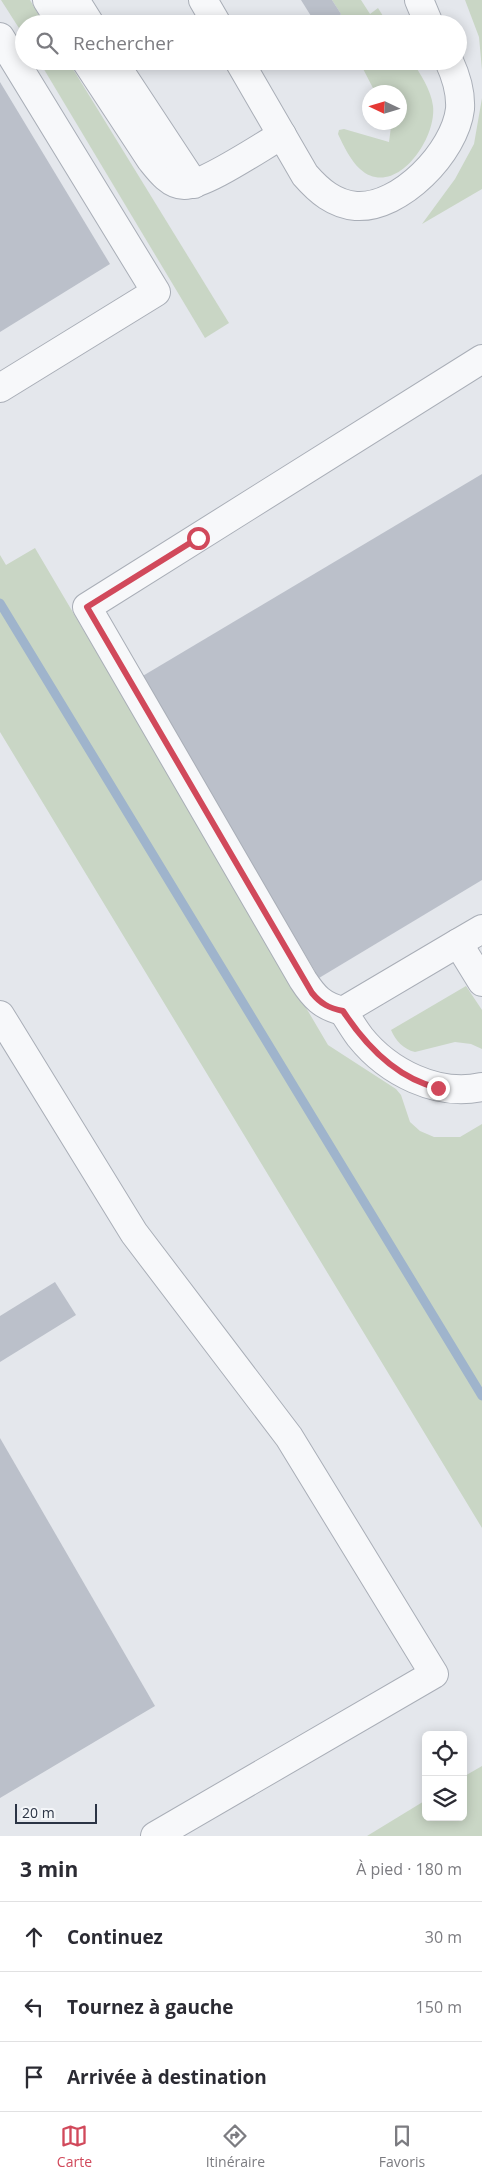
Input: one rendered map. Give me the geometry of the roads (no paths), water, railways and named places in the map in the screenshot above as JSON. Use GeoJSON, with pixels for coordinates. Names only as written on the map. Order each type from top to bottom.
{"type":"FeatureCollection","features":[{"type":"Feature","properties":{"kind":"street"},"geometry":{"type":"LineString","coordinates":[[47,0],[56,15]]}},
{"type":"Feature","properties":{"kind":"street"},"geometry":{"type":"LineString","coordinates":[[75,0],[84,15]]}},
{"type":"Feature","properties":{"kind":"street"},"geometry":{"type":"LineString","coordinates":[[203,0],[212,15]]}},
{"type":"Feature","properties":{"kind":"street"},"geometry":{"type":"LineString","coordinates":[[420,0],[426,15]]}},
{"type":"Feature","properties":{"kind":"street"},"geometry":{"type":"LineString","coordinates":[[0,37],[15,62]]}},
{"type":"Feature","properties":{"kind":"street"},"geometry":{"type":"LineString","coordinates":[[0,388],[156,292],[20,70]]}},
{"type":"Feature","properties":{"kind":"street"},"geometry":{"type":"LineString","coordinates":[[92,70],[151,160],[163,174],[183,186],[194,184],[282,135]]}},
{"type":"Feature","properties":{"kind":"street"},"geometry":{"type":"LineString","coordinates":[[119,70],[194,184]]}},
{"type":"Feature","properties":{"kind":"street"},"geometry":{"type":"LineString","coordinates":[[244,70],[305,175],[318,190],[336,201],[355,206],[373,205],[390,198],[428,170],[444,150],[454,130],[460,109],[459,91],[452,70]]}},
{"type":"Feature","properties":{"kind":"street"},"geometry":{"type":"LineString","coordinates":[[482,359],[87,607],[303,980],[320,1003],[343,1011],[482,929]]}},
{"type":"Feature","properties":{"kind":"street"},"geometry":{"type":"LineString","coordinates":[[458,943],[482,982]]}},
{"type":"Feature","properties":{"kind":"street"},"geometry":{"type":"LineString","coordinates":[[343,1011],[360,1037],[381,1058],[398,1070],[428,1085],[452,1088],[482,1087]]}},
{"type":"Feature","properties":{"kind":"street"},"geometry":{"type":"LineString","coordinates":[[0,1015],[134,1233],[289,1437],[434,1674],[155,1836]]}},
{"type":"Feature","properties":{"kind":"waterway"},"geometry":{"type":"LineString","coordinates":[[0,603],[482,1396]]}}]}
